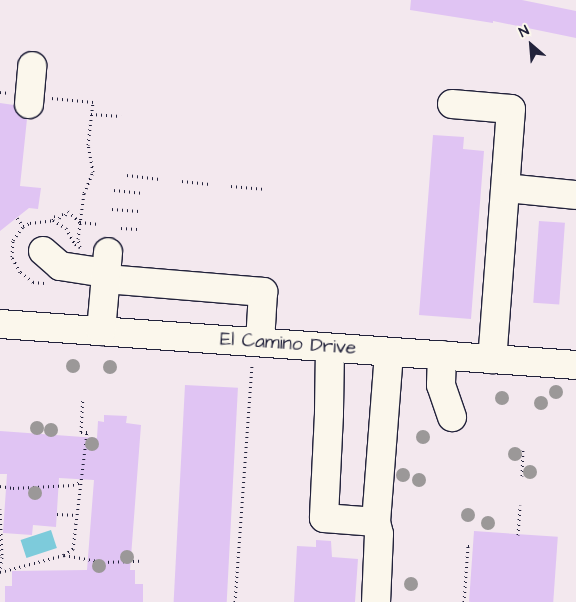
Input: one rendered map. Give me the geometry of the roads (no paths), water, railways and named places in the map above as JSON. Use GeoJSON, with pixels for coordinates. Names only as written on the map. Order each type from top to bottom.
{"type":"FeatureCollection","features":[{"type":"Feature","properties":{"kind":"street"},"geometry":{"type":"LineString","coordinates":[[32,66],[38,101]]}},
{"type":"Feature","properties":{"kind":"street"},"geometry":{"type":"LineString","coordinates":[[452,104],[511,109],[492,359]]}},
{"type":"Feature","properties":{"kind":"street"},"geometry":{"type":"LineString","coordinates":[[506,188],[576,195]]}},
{"type":"Feature","properties":{"kind":"street"},"geometry":{"type":"LineString","coordinates":[[43,251],[60,266],[107,268],[263,292],[256,352]]}},
{"type":"Feature","properties":{"kind":"street"},"geometry":{"type":"LineString","coordinates":[[101,331],[107,268]]}},
{"type":"Feature","properties":{"kind":"street","name":"El Camino Drive"},"geometry":{"type":"LineString","coordinates":[[0,324],[101,331],[256,352],[330,348],[576,365]]}},
{"type":"Feature","properties":{"kind":"street"},"geometry":{"type":"LineString","coordinates":[[330,348],[330,414],[324,518],[376,522]]}},
{"type":"Feature","properties":{"kind":"street"},"geometry":{"type":"LineString","coordinates":[[376,602],[379,534],[376,522],[389,352]]}},
{"type":"Feature","properties":{"kind":"street"},"geometry":{"type":"LineString","coordinates":[[442,355],[441,385],[452,417]]}},
{"type":"Feature","properties":{"kind":"water"},"geometry":{"type":"Polygon","coordinates":[[[51,530],[57,548],[26,558],[21,540],[51,530]]]}}]}
